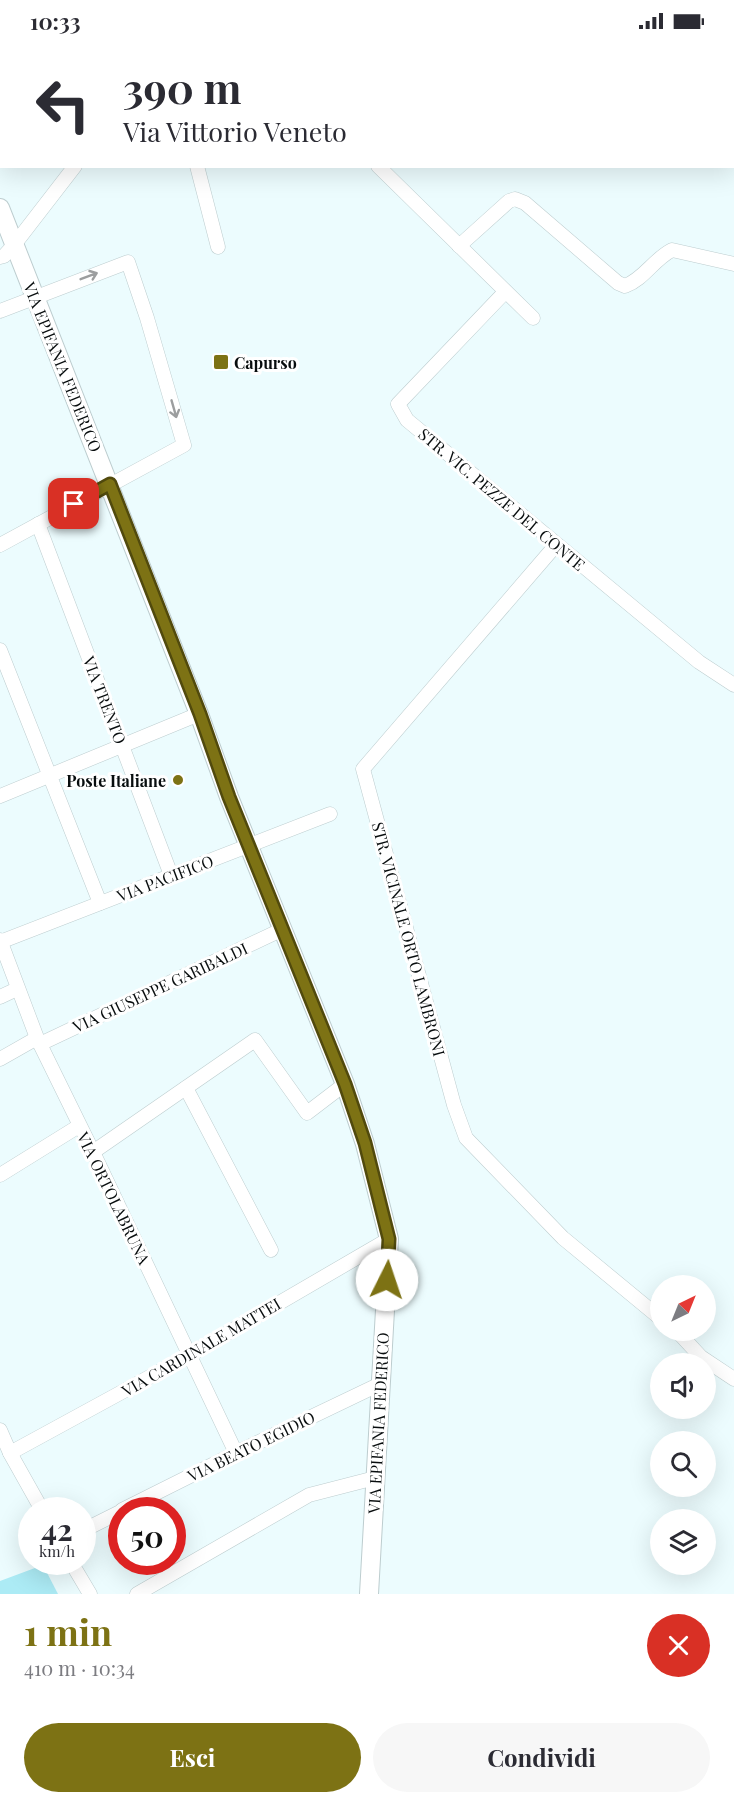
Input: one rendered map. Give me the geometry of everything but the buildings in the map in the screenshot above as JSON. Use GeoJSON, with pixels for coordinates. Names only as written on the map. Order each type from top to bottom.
{"type":"FeatureCollection","features":[{"type":"Feature","properties":{"kind":"main road","name":"VIA EPIFANIA FEDERICO"},"geometry":{"type":"LineString","coordinates":[[0,208],[7,251],[34,297],[110,484],[200,714],[248,846],[345,1084],[365,1143],[389,1239],[369,1594]]}},
{"type":"Feature","properties":{"kind":"street"},"geometry":{"type":"LineString","coordinates":[[7,251],[73,168]]}},
{"type":"Feature","properties":{"kind":"street"},"geometry":{"type":"LineString","coordinates":[[198,168],[218,247]]}},
{"type":"Feature","properties":{"kind":"street"},"geometry":{"type":"LineString","coordinates":[[380,168],[533,318]]}},
{"type":"Feature","properties":{"kind":"street"},"geometry":{"type":"LineString","coordinates":[[459,246],[509,201],[515,199],[525,203],[618,283],[625,286],[634,283],[672,250],[734,264]]}},
{"type":"Feature","properties":{"kind":"street"},"geometry":{"type":"LineString","coordinates":[[0,311],[128,262],[184,445],[0,545]]}},
{"type":"Feature","properties":{"kind":"street","name":"STR. VIC. PEZZE DEL CONTE"},"geometry":{"type":"LineString","coordinates":[[505,292],[398,404],[407,420],[699,662],[734,685]]}},
{"type":"Feature","properties":{"kind":"street","name":"VIA TRENTO"},"geometry":{"type":"LineString","coordinates":[[38,524],[171,875]]}},
{"type":"Feature","properties":{"kind":"street","name":"STR. VICINALE ORTO LAMBRONI"},"geometry":{"type":"LineString","coordinates":[[556,545],[363,769],[454,1105],[466,1138],[563,1238],[650,1310]]}},
{"type":"Feature","properties":{"kind":"street"},"geometry":{"type":"LineString","coordinates":[[0,650],[100,903]]}},
{"type":"Feature","properties":{"kind":"street"},"geometry":{"type":"LineString","coordinates":[[0,796],[200,714]]}},
{"type":"Feature","properties":{"kind":"street","name":"VIA PACIFICO"},"geometry":{"type":"LineString","coordinates":[[0,941],[330,813]]}},
{"type":"Feature","properties":{"kind":"street","name":"VIA GIUSEPPE GARIBALDI"},"geometry":{"type":"LineString","coordinates":[[0,1059],[281,930]]}},
{"type":"Feature","properties":{"kind":"street","name":"VIA ORTOLABRUNA"},"geometry":{"type":"LineString","coordinates":[[0,941],[38,1041],[236,1452]]}},
{"type":"Feature","properties":{"kind":"street"},"geometry":{"type":"LineString","coordinates":[[0,998],[17,989]]}},
{"type":"Feature","properties":{"kind":"street"},"geometry":{"type":"LineString","coordinates":[[93,1152],[255,1040],[307,1113],[345,1084]]}},
{"type":"Feature","properties":{"kind":"street"},"geometry":{"type":"LineString","coordinates":[[186,1088],[270,1250]]}},
{"type":"Feature","properties":{"kind":"street"},"geometry":{"type":"LineString","coordinates":[[0,1174],[79,1126]]}},
{"type":"Feature","properties":{"kind":"street","name":"VIA CARDINALE MATTEI"},"geometry":{"type":"LineString","coordinates":[[10,1453],[188,1356],[389,1239]]}},
{"type":"Feature","properties":{"kind":"street"},"geometry":{"type":"LineString","coordinates":[[686,1341],[700,1357],[734,1379]]}},
{"type":"Feature","properties":{"kind":"street","name":"VIA BEATO EGIDIO"},"geometry":{"type":"LineString","coordinates":[[149,1497],[236,1452],[380,1384]]}},
{"type":"Feature","properties":{"kind":"street"},"geometry":{"type":"LineString","coordinates":[[0,1430],[35,1497]]}},
{"type":"Feature","properties":{"kind":"street"},"geometry":{"type":"LineString","coordinates":[[137,1594],[309,1495],[375,1478]]}},
{"type":"Feature","properties":{"kind":"street"},"geometry":{"type":"LineString","coordinates":[[78,1575],[90,1594]]}},
{"type":"Feature","properties":{"kind":"shaded area"},"geometry":{"type":"Polygon","coordinates":[[[18,1574],[48,1575],[58,1594],[0,1594],[0,1581],[18,1574]]]}},
{"type":"Feature","properties":{"kind":"place","name":"Capurso"},"geometry":{"type":"Point","coordinates":[221,362]}},
{"type":"Feature","properties":{"kind":"place","name":"Poste Italiane"},"geometry":{"type":"Point","coordinates":[178,780]}},
{"type":"Feature","properties":{"kind":"route"},"geometry":{"type":"LineString","coordinates":[[74,504],[110,484],[200,714],[229,797],[345,1084],[365,1143],[389,1239],[387,1280]]}}]}
